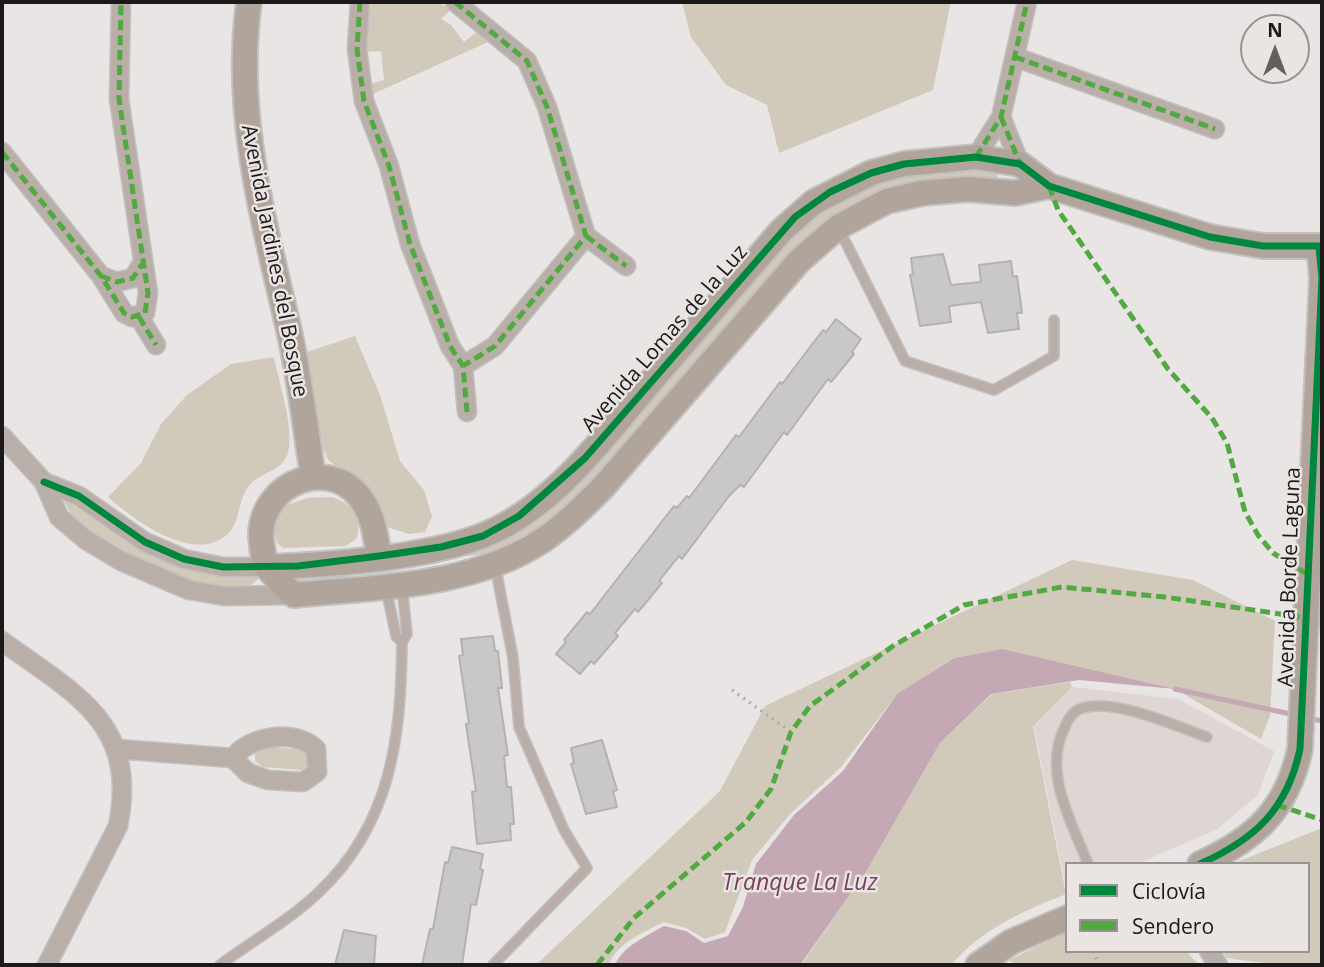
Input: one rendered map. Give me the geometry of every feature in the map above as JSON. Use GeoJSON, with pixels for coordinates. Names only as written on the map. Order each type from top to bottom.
{"type":"FeatureCollection","features":[{"type":"Feature","properties":{"kind":"street"},"geometry":{"type":"LineString","coordinates":[[121,2],[119,99],[148,308],[139,317]]}},
{"type":"Feature","properties":{"kind":"street","name":"Avenida Jardines del Bosque"},"geometry":{"type":"LineString","coordinates":[[249,2],[245,31],[245,104],[261,216],[290,338],[313,477]]}},
{"type":"Feature","properties":{"kind":"street"},"geometry":{"type":"LineString","coordinates":[[360,2],[357,49],[365,101],[389,166],[410,244],[450,346],[463,366],[467,412]]}},
{"type":"Feature","properties":{"kind":"street"},"geometry":{"type":"LineString","coordinates":[[455,2],[527,61],[547,107],[586,236],[626,266]]}},
{"type":"Feature","properties":{"kind":"street"},"geometry":{"type":"LineString","coordinates":[[976,157],[1001,117],[1027,2]]}},
{"type":"Feature","properties":{"kind":"street"},"geometry":{"type":"LineString","coordinates":[[1015,57],[1215,129]]}},
{"type":"Feature","properties":{"kind":"street"},"geometry":{"type":"LineString","coordinates":[[1001,117],[1020,164]]}},
{"type":"Feature","properties":{"kind":"street"},"geometry":{"type":"LineString","coordinates":[[2,152],[101,276],[124,313],[139,317],[156,345]]}},
{"type":"Feature","properties":{"kind":"street","name":"Avenida Lomas de la Luz"},"geometry":{"type":"LineString","coordinates":[[44,482],[79,496],[145,542],[184,559],[223,567],[267,567],[379,556],[441,547],[483,536],[528,509],[585,458],[782,230],[814,202],[848,182],[887,168],[976,157],[1020,164],[1049,186],[1210,237],[1263,246],[1321,247]]}},
{"type":"Feature","properties":{"kind":"street","name":"Avenida Lomas de la Luz"},"geometry":{"type":"LineString","coordinates":[[2,436],[44,482],[59,517],[86,540],[144,573],[190,590],[224,596],[295,595],[393,585],[494,563],[542,541],[573,517],[603,487],[799,261],[838,228],[887,201],[922,193],[968,189],[1015,193],[1049,186]]}},
{"type":"Feature","properties":{"kind":"street"},"geometry":{"type":"LineString","coordinates":[[463,366],[495,346],[586,236]]}},
{"type":"Feature","properties":{"kind":"street","name":"Avenida Borde Laguna"},"geometry":{"type":"LineString","coordinates":[[1204,862],[1239,845],[1262,826],[1286,793],[1300,749],[1322,278],[1321,247]]}},
{"type":"Feature","properties":{"kind":"street"},"geometry":{"type":"LineString","coordinates":[[101,276],[117,282],[133,278],[142,264]]}},
{"type":"Feature","properties":{"kind":"street"},"geometry":{"type":"LineString","coordinates":[[295,595],[267,567],[261,537],[266,509],[277,494],[292,483],[313,477],[332,479],[351,488],[365,504],[374,527],[379,556]]}},
{"type":"Feature","properties":{"kind":"street"},"geometry":{"type":"LineString","coordinates":[[2,641],[92,707],[117,748],[122,803],[118,826],[47,965]]}},
{"type":"Feature","properties":{"kind":"street"},"geometry":{"type":"LineString","coordinates":[[117,748],[233,758]]}},
{"type":"Feature","properties":{"kind":"street"},"geometry":{"type":"LineString","coordinates":[[978,965],[1011,942],[1065,919]]}},
{"type":"Feature","properties":{"kind":"lane"},"geometry":{"type":"LineString","coordinates":[[838,228],[905,361],[994,390],[1054,356],[1054,320]]}},
{"type":"Feature","properties":{"kind":"lane"},"geometry":{"type":"LineString","coordinates":[[493,965],[587,868],[564,830],[519,727],[513,658],[494,563]]}},
{"type":"Feature","properties":{"kind":"lane"},"geometry":{"type":"LineString","coordinates":[[393,585],[390,597],[396,636],[402,642]]}},
{"type":"Feature","properties":{"kind":"lane"},"geometry":{"type":"LineString","coordinates":[[220,965],[318,893],[355,851],[391,771],[401,711],[402,642],[407,634],[393,585]]}},
{"type":"Feature","properties":{"kind":"lane"},"geometry":{"type":"LineString","coordinates":[[1087,862],[1063,798],[1054,758],[1069,718],[1082,708],[1123,709],[1206,737]]}},
{"type":"Feature","properties":{"kind":"path"},"geometry":{"type":"LineString","coordinates":[[732,690],[791,732]]}},
{"type":"Feature","properties":{"kind":"shaded area"},"geometry":{"type":"Polygon","coordinates":[[[373,2],[437,2],[451,9],[441,19],[451,25],[464,42],[477,32],[488,42],[373,94],[369,84],[384,80],[381,51],[363,52],[368,10],[373,2]]]}},
{"type":"Feature","properties":{"kind":"shaded area"},"geometry":{"type":"Polygon","coordinates":[[[682,2],[950,2],[950,6],[933,90],[779,153],[767,105],[726,85],[691,37],[682,2]]]}},
{"type":"Feature","properties":{"kind":"shaded area"},"geometry":{"type":"Polygon","coordinates":[[[976,169],[997,172],[998,181],[876,194],[840,212],[806,238],[604,477],[551,526],[501,552],[416,562],[496,539],[816,211],[889,176],[976,169]]]}},
{"type":"Feature","properties":{"kind":"shaded area"},"geometry":{"type":"Polygon","coordinates":[[[355,336],[380,395],[400,461],[424,490],[432,516],[425,532],[409,534],[387,527],[361,482],[329,461],[323,449],[307,352],[355,336]]]}},
{"type":"Feature","properties":{"kind":"shaded area"},"geometry":{"type":"Polygon","coordinates":[[[274,357],[289,425],[287,455],[279,466],[249,486],[231,530],[218,541],[202,545],[167,537],[108,497],[141,463],[161,424],[187,395],[231,364],[274,357]]]}},
{"type":"Feature","properties":{"kind":"shaded area"},"geometry":{"type":"Polygon","coordinates":[[[332,497],[345,503],[354,512],[358,524],[357,538],[346,546],[283,548],[277,543],[273,527],[284,506],[307,498],[332,497]]]}},
{"type":"Feature","properties":{"kind":"shaded area"},"geometry":{"type":"Polygon","coordinates":[[[64,499],[119,535],[263,575],[247,588],[206,586],[178,578],[139,561],[99,538],[70,512],[64,499]]]}},
{"type":"Feature","properties":{"kind":"shaded area"},"geometry":{"type":"Polygon","coordinates":[[[1072,560],[1193,580],[1275,621],[1270,716],[1261,739],[1175,689],[1003,649],[897,694],[841,767],[790,814],[752,860],[725,932],[705,939],[686,928],[664,922],[624,945],[612,957],[609,965],[536,965],[720,791],[765,706],[1072,560]]]}},
{"type":"Feature","properties":{"kind":"shaded area"},"geometry":{"type":"Polygon","coordinates":[[[1070,682],[1072,687],[1033,727],[1065,894],[1004,922],[976,941],[951,965],[801,965],[866,872],[940,743],[992,694],[1070,682]]]}},
{"type":"Feature","properties":{"kind":"shaded area"},"geometry":{"type":"Polygon","coordinates":[[[1072,687],[1178,699],[1274,751],[1258,795],[1216,830],[1142,862],[1065,862],[1065,884],[1034,727],[1072,687]]]}},
{"type":"Feature","properties":{"kind":"shaded area"},"geometry":{"type":"Polygon","coordinates":[[[263,746],[302,750],[308,755],[308,764],[302,770],[263,767],[255,761],[255,754],[263,746]]]}},
{"type":"Feature","properties":{"kind":"shaded area"},"geometry":{"type":"Polygon","coordinates":[[[1322,828],[1322,965],[1279,965],[1227,958],[1223,953],[1310,953],[1310,862],[1237,862],[1322,828]]]}},
{"type":"Feature","properties":{"kind":"shaded area"},"geometry":{"type":"Polygon","coordinates":[[[1065,933],[1065,953],[1188,953],[1199,965],[1016,965],[1009,960],[1065,933]]]}},
{"type":"Feature","properties":{"kind":"water","name":"Tranque La Luz"},"geometry":{"type":"Polygon","coordinates":[[[1003,649],[1175,689],[1079,680],[991,694],[940,743],[866,872],[800,965],[615,965],[629,947],[664,926],[686,931],[704,943],[728,936],[743,907],[756,864],[794,815],[843,771],[897,694],[955,658],[1003,649]]]}},
{"type":"Feature","properties":{"kind":"building"},"geometry":{"type":"Polygon","coordinates":[[[943,254],[951,285],[981,282],[979,265],[1011,261],[1013,277],[1017,276],[1022,313],[1017,313],[1019,329],[988,333],[981,302],[949,306],[951,322],[920,326],[910,275],[913,274],[911,258],[943,254]]]}},
{"type":"Feature","properties":{"kind":"building"},"geometry":{"type":"Polygon","coordinates":[[[836,319],[861,339],[852,352],[854,354],[831,382],[828,379],[787,435],[784,432],[744,487],[740,485],[729,496],[682,559],[679,556],[659,581],[662,583],[638,612],[635,609],[615,633],[618,636],[594,664],[591,661],[580,674],[556,654],[566,642],[564,640],[587,612],[590,614],[674,506],[677,508],[687,496],[689,498],[736,435],[739,437],[780,382],[782,384],[823,330],[826,332],[836,319]]]}},
{"type":"Feature","properties":{"kind":"building"},"geometry":{"type":"Polygon","coordinates":[[[493,636],[495,651],[498,651],[502,688],[498,688],[508,755],[504,756],[507,787],[511,787],[514,824],[510,824],[511,840],[477,844],[472,792],[476,791],[459,656],[463,655],[461,639],[493,636]]]}},
{"type":"Feature","properties":{"kind":"building"},"geometry":{"type":"Polygon","coordinates":[[[602,740],[617,790],[613,791],[617,807],[586,814],[571,764],[574,763],[571,748],[602,740]]]}},
{"type":"Feature","properties":{"kind":"building"},"geometry":{"type":"Polygon","coordinates":[[[452,847],[483,854],[480,869],[483,870],[476,905],[471,904],[462,965],[422,965],[430,929],[433,929],[445,862],[448,863],[452,847]]]}},
{"type":"Feature","properties":{"kind":"building"},"geometry":{"type":"Polygon","coordinates":[[[344,930],[376,936],[374,965],[335,965],[344,930]]]}},
{"type":"Feature","properties":{"kind":"waterway"},"geometry":{"type":"LineString","coordinates":[[1175,689],[1295,715]]}},
{"type":"Feature","properties":{"kind":"waterway"},"geometry":{"type":"LineString","coordinates":[[1308,718],[1322,721]]}},
{"type":"Feature","properties":{"kind":"marked path"},"geometry":{"type":"LineString","coordinates":[[2,152],[101,276],[124,313],[132,317],[145,313],[148,293],[119,99],[121,2]]}},
{"type":"Feature","properties":{"kind":"marked path"},"geometry":{"type":"LineString","coordinates":[[360,2],[357,49],[364,101],[389,166],[410,244],[450,346],[463,366],[467,412]]}},
{"type":"Feature","properties":{"kind":"marked path"},"geometry":{"type":"LineString","coordinates":[[455,2],[527,61],[547,107],[586,236],[495,346],[463,366]]}},
{"type":"Feature","properties":{"kind":"marked path"},"geometry":{"type":"LineString","coordinates":[[976,157],[1001,117],[1027,2]]}},
{"type":"Feature","properties":{"kind":"marked path"},"geometry":{"type":"LineString","coordinates":[[1015,57],[1215,129]]}},
{"type":"Feature","properties":{"kind":"marked path"},"geometry":{"type":"LineString","coordinates":[[1001,117],[1020,164]]}},
{"type":"Feature","properties":{"kind":"marked path"},"geometry":{"type":"LineString","coordinates":[[1049,186],[1058,210],[1168,369],[1212,418],[1227,443],[1245,512],[1258,535],[1273,553],[1307,574]]}},
{"type":"Feature","properties":{"kind":"marked path"},"geometry":{"type":"LineString","coordinates":[[586,236],[626,266]]}},
{"type":"Feature","properties":{"kind":"marked path"},"geometry":{"type":"LineString","coordinates":[[101,276],[117,282],[133,278],[142,264]]}},
{"type":"Feature","properties":{"kind":"marked path"},"geometry":{"type":"LineString","coordinates":[[139,317],[156,345]]}},
{"type":"Feature","properties":{"kind":"marked path"},"geometry":{"type":"LineString","coordinates":[[597,965],[634,918],[746,822],[771,789],[791,732],[810,706],[893,646],[964,605],[1062,587],[1165,597],[1307,618]]}},
{"type":"Feature","properties":{"kind":"marked path"},"geometry":{"type":"LineString","coordinates":[[1277,805],[1322,820]]}},
{"type":"Feature","properties":{"kind":"cycle path"},"geometry":{"type":"LineString","coordinates":[[44,482],[79,496],[145,542],[184,559],[223,567],[298,566],[441,547],[483,536],[519,516],[585,458],[795,217],[830,192],[871,173],[904,164],[976,157],[1020,164],[1049,186],[1210,237],[1263,246],[1322,246]]}},
{"type":"Feature","properties":{"kind":"cycle path"},"geometry":{"type":"LineString","coordinates":[[1204,862],[1237,844],[1266,820],[1287,789],[1300,749],[1322,278],[1319,247]]}}]}
